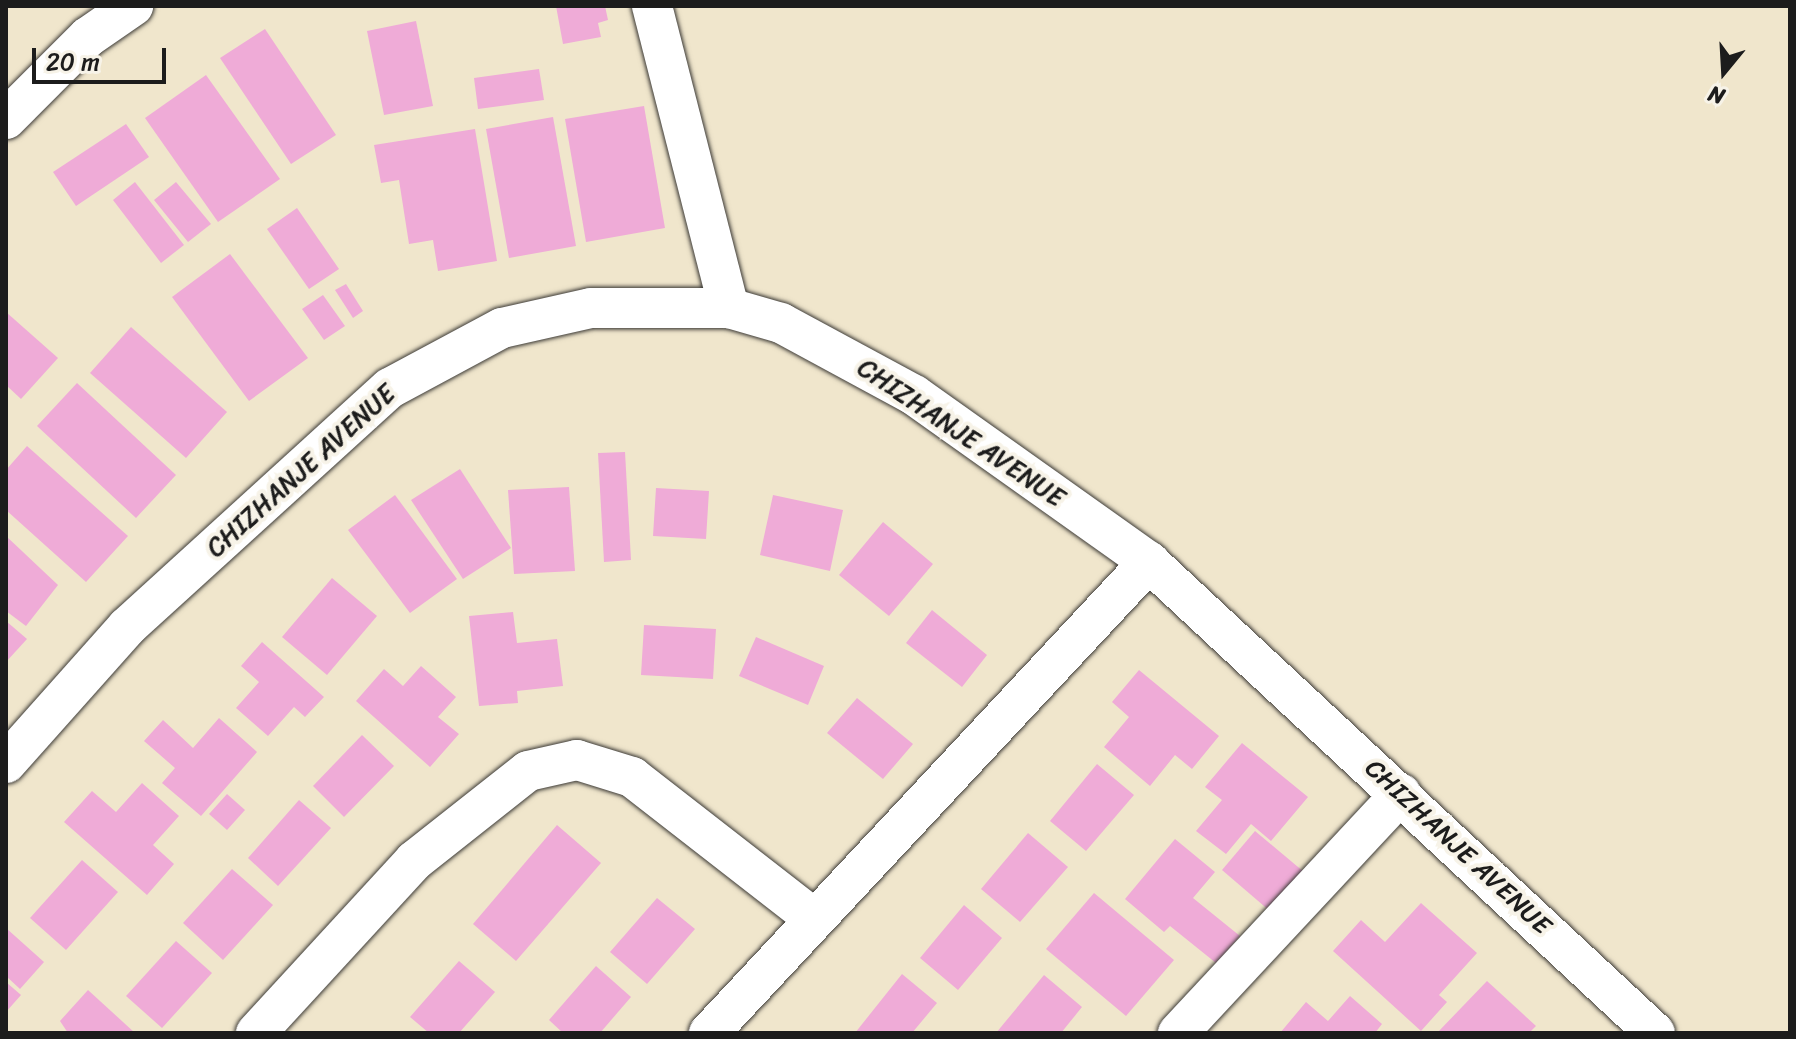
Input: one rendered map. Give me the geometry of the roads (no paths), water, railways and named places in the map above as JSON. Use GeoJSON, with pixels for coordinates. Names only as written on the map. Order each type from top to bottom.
{"type":"FeatureCollection","features":[{"type":"Feature","properties":{"kind":"street"},"geometry":{"type":"LineString","coordinates":[[6,119],[88,37],[133,6]]}},
{"type":"Feature","properties":{"kind":"street"},"geometry":{"type":"LineString","coordinates":[[652,6],[729,308]]}},
{"type":"Feature","properties":{"kind":"street","name":"CHIZHANJE AVENUE"},"geometry":{"type":"LineString","coordinates":[[6,763],[127,627],[390,388],[502,328],[591,308],[729,308],[781,323],[914,395],[1149,562],[1401,794],[1643,1029]]}},
{"type":"Feature","properties":{"kind":"street"},"geometry":{"type":"LineString","coordinates":[[709,1033],[812,917],[1149,562]]}},
{"type":"Feature","properties":{"kind":"street"},"geometry":{"type":"LineString","coordinates":[[256,1033],[414,861],[528,771],[577,760],[632,777],[812,917]]}},
{"type":"Feature","properties":{"kind":"street"},"geometry":{"type":"LineString","coordinates":[[1178,1033],[1401,794]]}}]}
